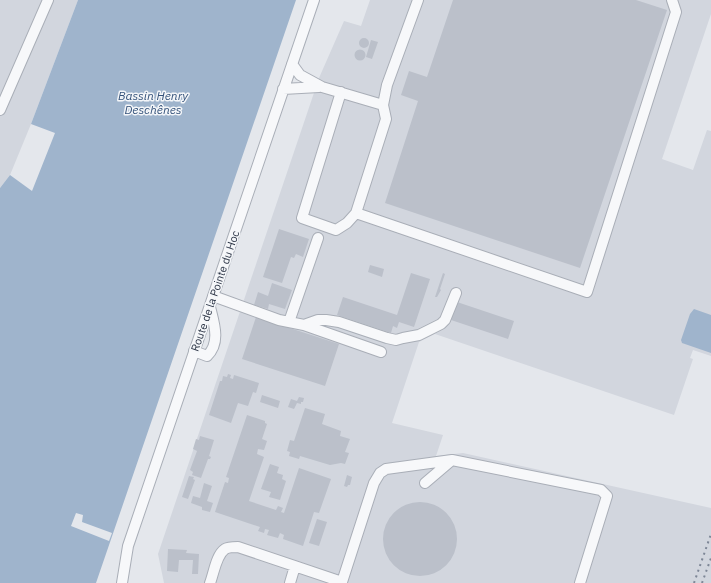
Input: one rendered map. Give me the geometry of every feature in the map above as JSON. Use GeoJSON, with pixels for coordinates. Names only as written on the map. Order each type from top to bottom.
{"type":"FeatureCollection","features":[{"type":"Feature","properties":{"kind":"street"},"geometry":{"type":"LineString","coordinates":[[0,110],[48,0]]}},
{"type":"Feature","properties":{"kind":"street","name":"Route de la Pointe du Hoc"},"geometry":{"type":"LineString","coordinates":[[123,583],[128,546],[314,0]]}},
{"type":"Feature","properties":{"kind":"street"},"geometry":{"type":"LineString","coordinates":[[341,92],[302,218],[336,230],[347,223],[356,213],[386,119],[383,105],[388,84],[418,0]]}},
{"type":"Feature","properties":{"kind":"street"},"geometry":{"type":"LineString","coordinates":[[356,213],[587,292],[676,12],[672,0]]}},
{"type":"Feature","properties":{"kind":"street"},"geometry":{"type":"LineString","coordinates":[[292,64],[300,75],[322,87],[383,105]]}},
{"type":"Feature","properties":{"kind":"street"},"geometry":{"type":"LineString","coordinates":[[283,89],[322,87]]}},
{"type":"Feature","properties":{"kind":"street"},"geometry":{"type":"LineString","coordinates":[[289,322],[318,238]]}},
{"type":"Feature","properties":{"kind":"street"},"geometry":{"type":"LineString","coordinates":[[304,325],[318,320],[339,322],[396,340],[419,334],[441,324],[445,320],[456,292]]}},
{"type":"Feature","properties":{"kind":"street"},"geometry":{"type":"LineString","coordinates":[[194,351],[207,356],[212,351],[216,333],[212,301],[279,320],[304,325],[380,352]]}},
{"type":"Feature","properties":{"kind":"street"},"geometry":{"type":"LineString","coordinates":[[425,483],[452,460]]}},
{"type":"Feature","properties":{"kind":"street"},"geometry":{"type":"LineString","coordinates":[[210,583],[219,557],[225,548],[231,547],[238,547],[342,582],[374,483],[380,472],[396,467],[452,460],[601,490],[607,496],[580,583]]}},
{"type":"Feature","properties":{"kind":"street"},"geometry":{"type":"LineString","coordinates":[[290,583],[295,566]]}},
{"type":"Feature","properties":{"kind":"shaded area"},"geometry":{"type":"Polygon","coordinates":[[[0,0],[78,0],[10,175],[0,188],[0,0]]]}},
{"type":"Feature","properties":{"kind":"shaded area"},"geometry":{"type":"Polygon","coordinates":[[[370,0],[711,0],[711,14],[662,159],[693,170],[707,130],[711,131],[711,356],[693,350],[690,358],[693,359],[674,415],[435,334],[419,342],[392,423],[443,435],[436,456],[463,453],[711,508],[711,583],[164,583],[158,554],[319,78],[344,21],[361,26],[370,0]]]}},
{"type":"Feature","properties":{"kind":"water","name":"Bassin Henry Deschênes"},"geometry":{"type":"Polygon","coordinates":[[[78,0],[296,0],[96,583],[0,583],[0,188],[10,175],[32,191],[55,133],[31,124],[78,0]]]}},
{"type":"Feature","properties":{"kind":"water"},"geometry":{"type":"Polygon","coordinates":[[[694,309],[711,315],[711,353],[682,343],[681,340],[690,314],[694,309]]]}},
{"type":"Feature","properties":{"kind":"pier"},"geometry":{"type":"Polygon","coordinates":[[[76,513],[83,515],[82,522],[112,533],[109,541],[71,526],[76,513]]]}},
{"type":"Feature","properties":{"kind":"building"},"geometry":{"type":"Polygon","coordinates":[[[453,0],[636,0],[667,10],[580,268],[385,203],[418,101],[401,95],[409,71],[427,77],[453,0]]]}},
{"type":"Feature","properties":{"kind":"building"},"geometry":{"type":"Polygon","coordinates":[[[364,38],[369,43],[364,48],[359,43],[364,38]]]}},
{"type":"Feature","properties":{"kind":"building"},"geometry":{"type":"Polygon","coordinates":[[[371,40],[378,42],[372,59],[366,57],[371,40]]]}},
{"type":"Feature","properties":{"kind":"building"},"geometry":{"type":"Polygon","coordinates":[[[358,50],[362,50],[364,51],[364,59],[358,60],[355,57],[355,53],[358,50]]]}},
{"type":"Feature","properties":{"kind":"building"},"geometry":{"type":"Polygon","coordinates":[[[279,229],[309,239],[303,257],[296,254],[294,258],[291,257],[282,283],[263,277],[279,229]]]}},
{"type":"Feature","properties":{"kind":"building"},"geometry":{"type":"Polygon","coordinates":[[[370,265],[384,269],[382,277],[368,272],[370,265]]]}},
{"type":"Feature","properties":{"kind":"building"},"geometry":{"type":"Polygon","coordinates":[[[411,273],[430,279],[414,327],[399,322],[397,328],[393,326],[391,333],[337,315],[343,297],[397,315],[411,273]]]}},
{"type":"Feature","properties":{"kind":"building"},"geometry":{"type":"Polygon","coordinates":[[[443,273],[445,274],[440,289],[441,290],[437,297],[435,297],[443,273]]]}},
{"type":"Feature","properties":{"kind":"building"},"geometry":{"type":"Polygon","coordinates":[[[272,283],[292,290],[285,309],[269,304],[268,309],[254,305],[258,292],[268,296],[272,283]]]}},
{"type":"Feature","properties":{"kind":"building"},"geometry":{"type":"Polygon","coordinates":[[[457,302],[514,321],[508,339],[451,320],[457,302]]]}},
{"type":"Feature","properties":{"kind":"building"},"geometry":{"type":"Polygon","coordinates":[[[256,317],[339,344],[325,386],[242,359],[256,317]]]}},
{"type":"Feature","properties":{"kind":"building"},"geometry":{"type":"Polygon","coordinates":[[[228,374],[231,375],[230,378],[233,379],[234,375],[259,383],[256,393],[253,392],[248,406],[238,403],[231,423],[209,415],[220,381],[222,381],[223,376],[227,377],[228,374]]]}},
{"type":"Feature","properties":{"kind":"building"},"geometry":{"type":"Polygon","coordinates":[[[262,395],[280,401],[278,408],[260,402],[262,395]]]}},
{"type":"Feature","properties":{"kind":"building"},"geometry":{"type":"Polygon","coordinates":[[[299,397],[304,398],[301,404],[297,403],[294,409],[288,407],[291,399],[297,401],[299,397]]]}},
{"type":"Feature","properties":{"kind":"building"},"geometry":{"type":"Polygon","coordinates":[[[305,408],[325,414],[322,424],[341,431],[340,436],[350,439],[345,452],[349,453],[345,464],[341,463],[330,465],[300,456],[299,459],[289,456],[290,452],[287,451],[290,440],[294,441],[305,408]]]}},
{"type":"Feature","properties":{"kind":"building"},"geometry":{"type":"Polygon","coordinates":[[[247,415],[265,421],[267,424],[262,439],[267,441],[264,450],[258,449],[257,454],[264,457],[249,501],[276,510],[278,506],[283,508],[281,512],[284,513],[299,468],[331,479],[319,513],[314,512],[303,546],[283,539],[284,535],[280,533],[278,538],[267,535],[269,530],[265,529],[264,533],[258,531],[260,527],[215,512],[225,482],[228,483],[229,478],[226,477],[247,415]]]}},
{"type":"Feature","properties":{"kind":"building"},"geometry":{"type":"Polygon","coordinates":[[[200,436],[214,440],[209,456],[211,457],[208,459],[201,478],[192,475],[193,472],[190,470],[197,451],[193,449],[196,439],[199,440],[200,436]]]}},
{"type":"Feature","properties":{"kind":"building"},"geometry":{"type":"Polygon","coordinates":[[[270,464],[279,467],[277,473],[283,475],[282,479],[286,481],[280,500],[269,497],[271,492],[261,489],[270,464]]]}},
{"type":"Feature","properties":{"kind":"building"},"geometry":{"type":"Polygon","coordinates":[[[347,475],[352,477],[350,485],[347,487],[344,486],[347,475]]]}},
{"type":"Feature","properties":{"kind":"building"},"geometry":{"type":"Polygon","coordinates":[[[189,476],[194,477],[193,479],[195,480],[188,499],[182,497],[189,476]]]}},
{"type":"Feature","properties":{"kind":"building"},"geometry":{"type":"Polygon","coordinates":[[[204,483],[212,486],[207,501],[213,503],[210,512],[202,510],[202,507],[191,503],[193,496],[200,498],[204,483]]]}},
{"type":"Feature","properties":{"kind":"building"},"geometry":{"type":"Polygon","coordinates":[[[413,502],[427,502],[441,508],[451,518],[457,532],[455,553],[451,560],[441,570],[427,576],[413,576],[399,570],[389,560],[383,546],[383,532],[389,518],[399,508],[413,502]]]}},
{"type":"Feature","properties":{"kind":"building"},"geometry":{"type":"Polygon","coordinates":[[[317,519],[327,522],[319,546],[309,543],[317,519]]]}},
{"type":"Feature","properties":{"kind":"building"},"geometry":{"type":"Polygon","coordinates":[[[168,549],[187,550],[186,553],[199,554],[198,574],[192,574],[193,560],[179,560],[178,572],[167,571],[168,549]]]}},
{"type":"Feature","properties":{"kind":"railway"},"geometry":{"type":"LineString","coordinates":[[694,583],[711,534]]}},
{"type":"Feature","properties":{"kind":"railway"},"geometry":{"type":"LineString","coordinates":[[702,583],[711,558]]}}]}
